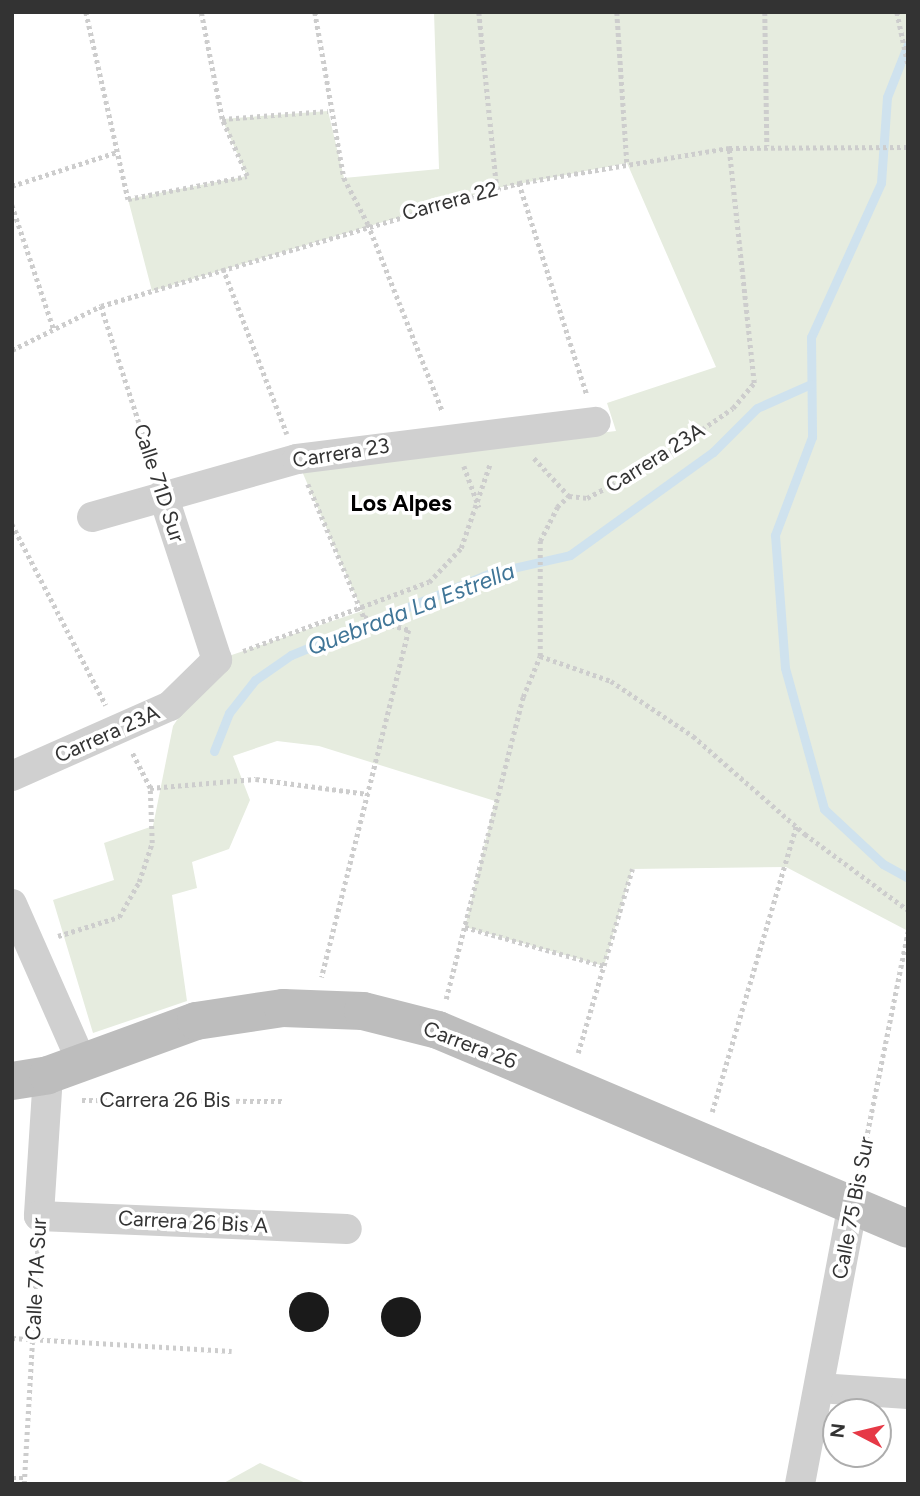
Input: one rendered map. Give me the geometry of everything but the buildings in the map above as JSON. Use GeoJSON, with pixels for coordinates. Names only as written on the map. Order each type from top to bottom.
{"type":"FeatureCollection","features":[{"type":"Feature","properties":{"kind":"street","name":"Carrera 23"},"geometry":{"type":"LineString","coordinates":[[92,517],[297,459],[453,436],[596,422]]}},
{"type":"Feature","properties":{"kind":"street","name":"Calle 71D Sur"},"geometry":{"type":"LineString","coordinates":[[163,495],[217,660]]}},
{"type":"Feature","properties":{"kind":"street","name":"Carrera 23A"},"geometry":{"type":"LineString","coordinates":[[12,776],[170,706],[217,660]]}},
{"type":"Feature","properties":{"kind":"street","name":"Calle 71A Sur"},"geometry":{"type":"LineString","coordinates":[[12,904],[30,945],[47,1080],[39,1216]]}},
{"type":"Feature","properties":{"kind":"street","name":"Carrera 26"},"geometry":{"type":"LineString","coordinates":[[47,1080],[147,1034],[196,1021],[314,1007],[363,1012],[438,1030],[569,1084],[852,1209],[908,1229]]}},
{"type":"Feature","properties":{"kind":"street","name":"Calle 75 Bis Sur"},"geometry":{"type":"LineString","coordinates":[[800,1484],[852,1209]]}},
{"type":"Feature","properties":{"kind":"street","name":"Carrera 26 Bis A"},"geometry":{"type":"LineString","coordinates":[[39,1216],[347,1229]]}},
{"type":"Feature","properties":{"kind":"street"},"geometry":{"type":"LineString","coordinates":[[820,1388],[908,1394]]}},
{"type":"Feature","properties":{"kind":"path"},"geometry":{"type":"LineString","coordinates":[[86,12],[128,199],[247,176],[222,119],[201,12]]}},
{"type":"Feature","properties":{"kind":"path"},"geometry":{"type":"LineString","coordinates":[[315,12],[328,111],[344,178],[368,223],[479,507]]}},
{"type":"Feature","properties":{"kind":"path"},"geometry":{"type":"LineString","coordinates":[[479,12],[497,188]]}},
{"type":"Feature","properties":{"kind":"path"},"geometry":{"type":"LineString","coordinates":[[617,12],[627,163]]}},
{"type":"Feature","properties":{"kind":"path"},"geometry":{"type":"LineString","coordinates":[[765,12],[767,146]]}},
{"type":"Feature","properties":{"kind":"path"},"geometry":{"type":"LineString","coordinates":[[897,12],[908,64]]}},
{"type":"Feature","properties":{"kind":"path"},"geometry":{"type":"LineString","coordinates":[[222,119],[328,111]]}},
{"type":"Feature","properties":{"kind":"path","name":"Carrera 22"},"geometry":{"type":"LineString","coordinates":[[12,350],[101,306],[368,223],[519,183],[729,148],[908,147]]}},
{"type":"Feature","properties":{"kind":"path","name":"Carrera 23A"},"geometry":{"type":"LineString","coordinates":[[569,496],[587,498],[656,461],[733,408],[754,383],[729,148]]}},
{"type":"Feature","properties":{"kind":"path"},"geometry":{"type":"LineString","coordinates":[[12,186],[117,152]]}},
{"type":"Feature","properties":{"kind":"path"},"geometry":{"type":"LineString","coordinates":[[519,183],[596,422]]}},
{"type":"Feature","properties":{"kind":"path"},"geometry":{"type":"LineString","coordinates":[[12,205],[54,330]]}},
{"type":"Feature","properties":{"kind":"path"},"geometry":{"type":"LineString","coordinates":[[223,268],[297,459],[363,614],[409,630],[314,1007]]}},
{"type":"Feature","properties":{"kind":"path","name":"Calle 71D Sur"},"geometry":{"type":"LineString","coordinates":[[101,306],[163,495]]}},
{"type":"Feature","properties":{"kind":"path"},"geometry":{"type":"LineString","coordinates":[[438,1030],[495,801],[540,656],[542,595],[537,556],[545,527],[569,496],[529,457]]}},
{"type":"Feature","properties":{"kind":"path"},"geometry":{"type":"LineString","coordinates":[[217,660],[363,614],[429,582],[461,548],[479,507],[490,464],[496,460]]}},
{"type":"Feature","properties":{"kind":"path"},"geometry":{"type":"LineString","coordinates":[[12,524],[150,788],[152,843],[139,882],[119,917],[30,945]]}},
{"type":"Feature","properties":{"kind":"path"},"geometry":{"type":"LineString","coordinates":[[540,656],[611,681],[647,704],[693,736],[796,826],[908,910]]}},
{"type":"Feature","properties":{"kind":"path"},"geometry":{"type":"LineString","coordinates":[[150,788],[256,779],[368,794]]}},
{"type":"Feature","properties":{"kind":"path"},"geometry":{"type":"LineString","coordinates":[[703,1143],[796,826]]}},
{"type":"Feature","properties":{"kind":"path"},"geometry":{"type":"LineString","coordinates":[[569,1084],[632,869]]}},
{"type":"Feature","properties":{"kind":"path"},"geometry":{"type":"LineString","coordinates":[[465,927],[604,966]]}},
{"type":"Feature","properties":{"kind":"path","name":"Calle 75 Bis Sur"},"geometry":{"type":"LineString","coordinates":[[852,1209],[908,933]]}},
{"type":"Feature","properties":{"kind":"path","name":"Carrera 26 Bis"},"geometry":{"type":"LineString","coordinates":[[47,1080],[284,1101]]}},
{"type":"Feature","properties":{"kind":"path","name":"Calle 71A Sur"},"geometry":{"type":"LineString","coordinates":[[24,1481],[39,1216]]}},
{"type":"Feature","properties":{"kind":"path"},"geometry":{"type":"LineString","coordinates":[[12,1338],[232,1351]]}},
{"type":"Feature","properties":{"kind":"path"},"geometry":{"type":"LineString","coordinates":[[12,1478],[24,1481]]}},
{"type":"Feature","properties":{"kind":"shaded area"},"geometry":{"type":"Polygon","coordinates":[[[434,12],[908,12],[908,931],[786,867],[632,869],[604,966],[465,927],[495,801],[319,746],[277,741],[233,756],[250,800],[229,849],[192,862],[197,888],[172,895],[187,1001],[93,1033],[53,900],[114,880],[104,843],[153,826],[173,726],[217,660],[362,611],[301,469],[616,431],[607,403],[716,367],[627,163],[497,188],[152,291],[128,199],[247,176],[222,119],[328,111],[344,178],[439,169],[434,12]]]}},
{"type":"Feature","properties":{"kind":"shaded area"},"geometry":{"type":"Polygon","coordinates":[[[260,1463],[308,1484],[222,1484],[260,1463]]]}},
{"type":"Feature","properties":{"kind":"waterway","name":"Quebrada La Estrella"},"geometry":{"type":"LineString","coordinates":[[908,44],[887,97],[881,183],[811,337],[812,437],[775,535],[785,668],[824,809],[883,864],[908,878]]}},
{"type":"Feature","properties":{"kind":"waterway","name":"Quebrada La Estrella"},"geometry":{"type":"LineString","coordinates":[[214,751],[229,713],[255,680],[291,655],[491,573],[570,555],[713,452],[757,408],[811,384]]}},
{"type":"Feature","properties":{"kind":"district","name":"Los Alpes"},"geometry":{"type":"Point","coordinates":[401,503]}}]}
